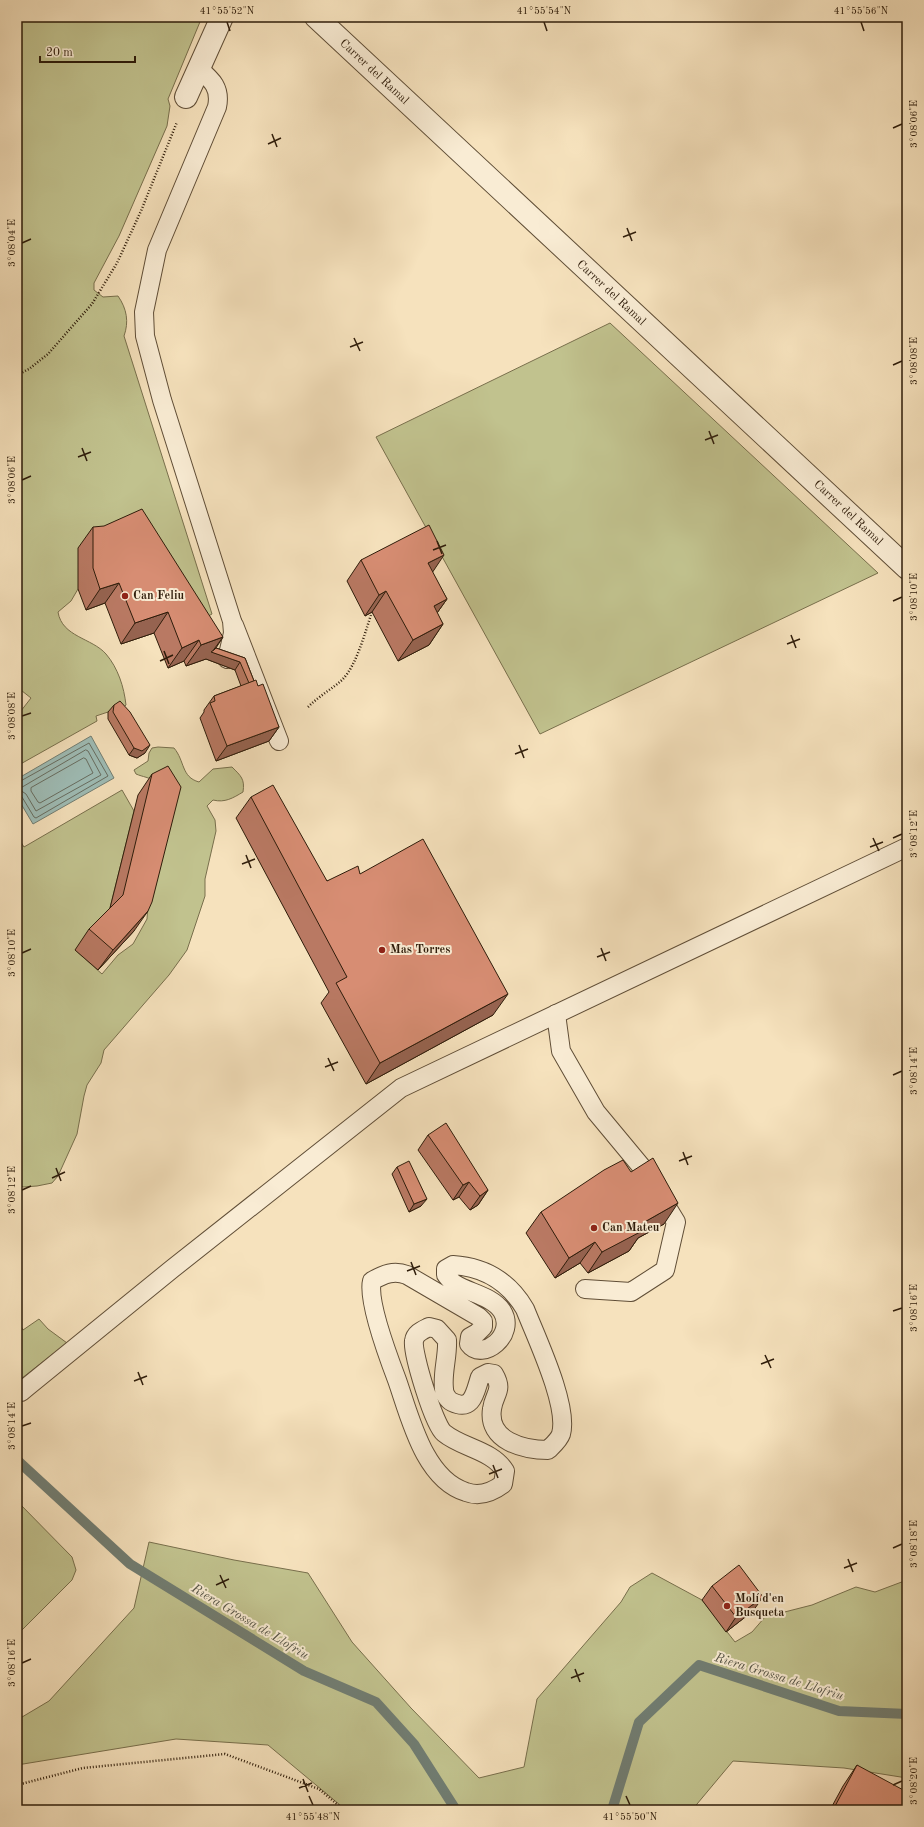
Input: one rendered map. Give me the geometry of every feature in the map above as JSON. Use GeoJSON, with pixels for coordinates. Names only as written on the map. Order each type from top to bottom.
{"type":"FeatureCollection","features":[{"type":"Feature","properties":{"kind":"street"},"geometry":{"type":"LineString","coordinates":[[186,97],[222,17]]}},
{"type":"Feature","properties":{"kind":"street","name":"Carrer del Ramal"},"geometry":{"type":"LineString","coordinates":[[316,17],[907,568]]}},
{"type":"Feature","properties":{"kind":"lane"},"geometry":{"type":"LineString","coordinates":[[199,69],[211,79],[217,91],[219,100],[218,107],[157,250],[144,312],[145,336],[162,400],[232,620],[279,741]]}},
{"type":"Feature","properties":{"kind":"lane"},"geometry":{"type":"LineString","coordinates":[[226,659],[232,641],[232,620]]}},
{"type":"Feature","properties":{"kind":"lane"},"geometry":{"type":"LineString","coordinates":[[17,1392],[21,1392],[28,1388],[172,1269],[401,1088],[907,847]]}},
{"type":"Feature","properties":{"kind":"lane"},"geometry":{"type":"LineString","coordinates":[[556,1014],[561,1051],[596,1112],[645,1171],[676,1222],[665,1270],[631,1292],[585,1289]]}},
{"type":"Feature","properties":{"kind":"lane"},"geometry":{"type":"LineString","coordinates":[[453,1264],[462,1265],[486,1273],[509,1286],[517,1295],[525,1309],[560,1400],[563,1422],[561,1434],[556,1443],[548,1450],[520,1447],[504,1439],[496,1431],[491,1419],[492,1408],[499,1389],[498,1381],[494,1374],[488,1373],[480,1377],[475,1394],[466,1404],[460,1405],[449,1400],[444,1391],[448,1352],[447,1340],[437,1329],[429,1327],[418,1333],[414,1339],[416,1358],[435,1418],[442,1432],[501,1464],[505,1471],[502,1484],[487,1493],[476,1495],[458,1490],[446,1480],[435,1469],[421,1445],[386,1352],[372,1299],[371,1286],[372,1281],[380,1276],[399,1272],[407,1275],[479,1317],[483,1321],[483,1327],[478,1334],[470,1337],[469,1344],[472,1348],[477,1350],[488,1348],[500,1342],[505,1334],[506,1324],[502,1312],[496,1305],[485,1298],[454,1283],[446,1275],[446,1269],[453,1264]]}},
{"type":"Feature","properties":{"kind":"path"},"geometry":{"type":"LineString","coordinates":[[17,375],[29,369],[48,354],[92,304],[106,283],[141,211],[186,97]]}},
{"type":"Feature","properties":{"kind":"path"},"geometry":{"type":"LineString","coordinates":[[308,707],[320,695],[341,680],[348,672],[372,612]]}},
{"type":"Feature","properties":{"kind":"path"},"geometry":{"type":"LineString","coordinates":[[17,1785],[83,1768],[225,1754],[319,1789],[344,1810]]}},
{"type":"Feature","properties":{"kind":"green space"},"geometry":{"type":"Polygon","coordinates":[[[17,17],[202,17],[168,99],[170,106],[167,126],[119,236],[94,283],[94,290],[103,297],[118,296],[125,311],[127,321],[124,336],[212,614],[189,627],[78,589],[71,601],[58,612],[61,620],[65,627],[71,632],[93,644],[110,659],[120,678],[126,705],[118,713],[108,712],[96,716],[97,721],[17,766],[17,716],[31,698],[17,687],[17,17]]]}},
{"type":"Feature","properties":{"kind":"green space"},"geometry":{"type":"Polygon","coordinates":[[[610,323],[878,573],[540,734],[376,437],[610,323]]]}},
{"type":"Feature","properties":{"kind":"green space"},"geometry":{"type":"Polygon","coordinates":[[[152,748],[174,748],[186,772],[193,780],[199,782],[213,769],[232,767],[242,778],[243,792],[225,800],[213,800],[207,806],[215,820],[216,831],[205,879],[205,896],[187,950],[169,975],[104,1050],[101,1063],[87,1085],[77,1134],[58,1176],[52,1183],[23,1187],[17,1183],[17,836],[24,847],[122,790],[134,811],[108,916],[75,950],[102,974],[118,955],[133,944],[147,919],[156,782],[136,774],[134,770],[148,761],[149,753],[152,748]]]}},
{"type":"Feature","properties":{"kind":"green space"},"geometry":{"type":"Polygon","coordinates":[[[17,1319],[23,1330],[39,1319],[48,1329],[67,1343],[17,1382],[17,1319]]]}},
{"type":"Feature","properties":{"kind":"green space"},"geometry":{"type":"Polygon","coordinates":[[[17,1501],[72,1557],[76,1570],[72,1580],[17,1635],[17,1501]]]}},
{"type":"Feature","properties":{"kind":"green space"},"geometry":{"type":"Polygon","coordinates":[[[149,1542],[234,1560],[308,1573],[352,1642],[411,1708],[479,1778],[524,1767],[537,1699],[621,1602],[630,1587],[652,1573],[702,1600],[735,1642],[752,1632],[765,1617],[812,1605],[856,1587],[875,1592],[907,1580],[907,1778],[844,1768],[733,1761],[692,1810],[346,1810],[268,1745],[176,1739],[17,1765],[17,1720],[49,1701],[134,1608],[149,1542]]]}},
{"type":"Feature","properties":{"kind":"water"},"geometry":{"type":"Polygon","coordinates":[[[91,736],[114,778],[33,824],[17,797],[17,779],[91,736]]]}},
{"type":"Feature","properties":{"kind":"building"},"geometry":{"type":"Polygon","coordinates":[[[142,509],[223,637],[201,645],[199,640],[182,648],[168,612],[135,623],[119,583],[100,589],[93,568],[93,527],[104,526],[142,509]]]}},
{"type":"Feature","properties":{"kind":"building"},"geometry":{"type":"Polygon","coordinates":[[[429,525],[444,555],[428,563],[447,599],[434,606],[443,624],[413,640],[386,591],[379,595],[361,560],[429,525]]]}},
{"type":"Feature","properties":{"kind":"building"},"geometry":{"type":"Polygon","coordinates":[[[216,648],[245,658],[254,681],[249,683],[240,662],[211,652],[216,648]]]}},
{"type":"Feature","properties":{"kind":"building"},"geometry":{"type":"Polygon","coordinates":[[[256,680],[258,686],[263,684],[279,727],[227,746],[210,703],[215,701],[214,696],[256,680]]]}},
{"type":"Feature","properties":{"kind":"building"},"geometry":{"type":"Polygon","coordinates":[[[120,701],[130,712],[150,745],[142,751],[134,748],[113,712],[114,705],[120,701]]]}},
{"type":"Feature","properties":{"kind":"building"},"geometry":{"type":"Polygon","coordinates":[[[168,766],[181,787],[152,902],[148,911],[113,950],[89,929],[123,895],[152,774],[168,766]]]}},
{"type":"Feature","properties":{"kind":"building","name":"Mas Torres"},"geometry":{"type":"Polygon","coordinates":[[[273,785],[327,881],[358,866],[360,874],[423,839],[508,994],[380,1063],[336,983],[347,977],[251,797],[273,785]]]}},
{"type":"Feature","properties":{"kind":"building"},"geometry":{"type":"Polygon","coordinates":[[[446,1123],[488,1190],[480,1196],[469,1182],[463,1185],[428,1135],[446,1123]]]}},
{"type":"Feature","properties":{"kind":"building","name":"Can Mateu"},"geometry":{"type":"Polygon","coordinates":[[[653,1158],[678,1203],[641,1224],[644,1230],[602,1252],[595,1242],[569,1258],[541,1212],[604,1170],[623,1160],[631,1172],[653,1158]]]}},
{"type":"Feature","properties":{"kind":"building"},"geometry":{"type":"Polygon","coordinates":[[[409,1161],[427,1199],[414,1204],[397,1167],[409,1161]]]}},
{"type":"Feature","properties":{"kind":"building"},"geometry":{"type":"Polygon","coordinates":[[[739,1565],[763,1597],[736,1617],[712,1586],[739,1565]]]}},
{"type":"Feature","properties":{"kind":"building"},"geometry":{"type":"Polygon","coordinates":[[[857,1765],[907,1792],[907,1810],[837,1810],[834,1808],[857,1765]]]}},
{"type":"Feature","properties":{"kind":"waterway","name":"Riera Grossa de Llofriu"},"geometry":{"type":"LineString","coordinates":[[17,1460],[130,1564],[304,1671],[376,1702],[414,1744],[456,1810]]}},
{"type":"Feature","properties":{"kind":"waterway","name":"Riera Grossa de Llofriu"},"geometry":{"type":"LineString","coordinates":[[612,1810],[639,1722],[699,1665],[839,1711],[907,1714]]}},
{"type":"Feature","properties":{"kind":"place","name":"Can Feliu"},"geometry":{"type":"Point","coordinates":[125,596]}},
{"type":"Feature","properties":{"kind":"place","name":"Mas Torres"},"geometry":{"type":"Point","coordinates":[382,950]}},
{"type":"Feature","properties":{"kind":"place","name":"Can Mateu"},"geometry":{"type":"Point","coordinates":[594,1228]}},
{"type":"Feature","properties":{"kind":"place","name":"Molí d'en Busqueta"},"geometry":{"type":"Point","coordinates":[727,1606]}}]}
